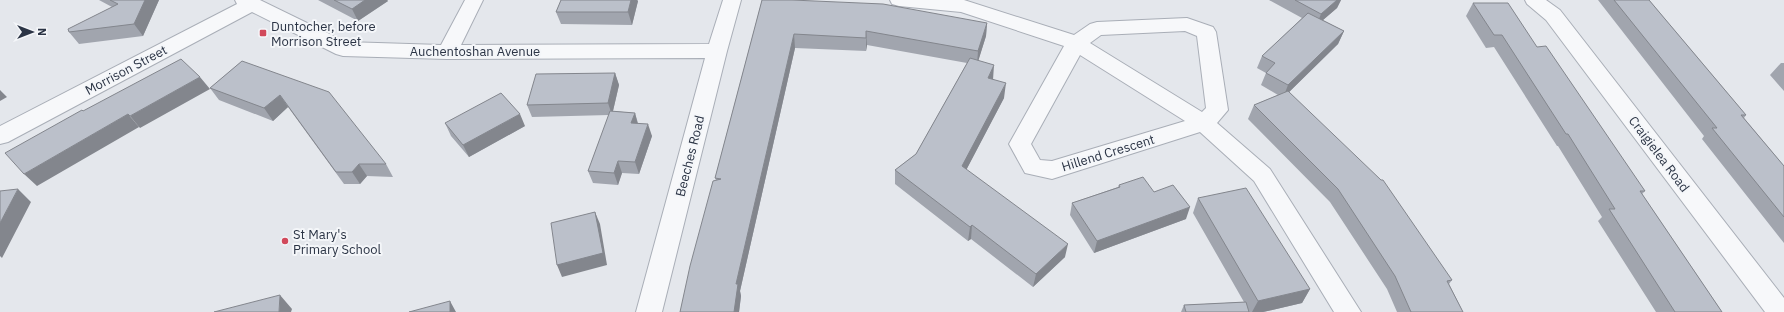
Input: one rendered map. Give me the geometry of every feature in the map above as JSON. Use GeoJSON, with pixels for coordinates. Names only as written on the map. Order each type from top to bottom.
{"type":"FeatureCollection","features":[{"type":"Feature","properties":{"kind":"street"},"geometry":{"type":"LineString","coordinates":[[447,52],[474,0]]}},
{"type":"Feature","properties":{"kind":"street","name":"Beeches Road"},"geometry":{"type":"LineString","coordinates":[[649,312],[716,51],[732,0]]}},
{"type":"Feature","properties":{"kind":"street"},"geometry":{"type":"LineString","coordinates":[[899,0],[963,6],[1076,43],[1204,123],[1262,175],[1348,312]]}},
{"type":"Feature","properties":{"kind":"street","name":"Craigielea Road"},"geometry":{"type":"LineString","coordinates":[[1534,0],[1553,15],[1780,312]]}},
{"type":"Feature","properties":{"kind":"street","name":"Auchentoshan Avenue"},"geometry":{"type":"LineString","coordinates":[[248,2],[343,49],[447,52],[716,51]]}},
{"type":"Feature","properties":{"kind":"street","name":"Morrison Street"},"geometry":{"type":"LineString","coordinates":[[0,136],[248,2]]}},
{"type":"Feature","properties":{"kind":"street","name":"Hillend Crescent"},"geometry":{"type":"LineString","coordinates":[[1187,24],[1206,32],[1217,110],[1204,123],[1052,170],[1033,167],[1020,144],[1076,43],[1097,29],[1187,24]]}},
{"type":"Feature","properties":{"kind":"building"},"geometry":{"type":"Polygon","coordinates":[[[110,0],[145,0],[134,24],[69,32],[68,29],[118,4],[110,0]]]}},
{"type":"Feature","properties":{"kind":"building"},"geometry":{"type":"Polygon","coordinates":[[[334,0],[365,0],[352,9],[334,0]]]}},
{"type":"Feature","properties":{"kind":"building"},"geometry":{"type":"Polygon","coordinates":[[[561,0],[631,0],[628,12],[556,12],[561,0]]]}},
{"type":"Feature","properties":{"kind":"building"},"geometry":{"type":"Polygon","coordinates":[[[762,0],[883,4],[987,23],[978,51],[866,31],[866,38],[794,34],[736,284],[738,284],[734,312],[680,312],[690,266],[713,181],[721,179],[715,178],[762,0]]]}},
{"type":"Feature","properties":{"kind":"building"},"geometry":{"type":"Polygon","coordinates":[[[1295,0],[1337,0],[1321,14],[1295,0]]]}},
{"type":"Feature","properties":{"kind":"building"},"geometry":{"type":"Polygon","coordinates":[[[1614,0],[1649,0],[1746,115],[1741,115],[1784,166],[1784,217],[1712,128],[1717,128],[1614,0]]]}},
{"type":"Feature","properties":{"kind":"building"},"geometry":{"type":"Polygon","coordinates":[[[1473,3],[1508,3],[1537,47],[1546,46],[1645,191],[1640,191],[1722,312],[1675,312],[1609,209],[1615,209],[1568,134],[1566,134],[1502,35],[1494,35],[1473,3]]]}},
{"type":"Feature","properties":{"kind":"building"},"geometry":{"type":"Polygon","coordinates":[[[1308,13],[1344,31],[1288,85],[1266,73],[1275,63],[1262,56],[1308,13]]]}},
{"type":"Feature","properties":{"kind":"building"},"geometry":{"type":"Polygon","coordinates":[[[970,58],[994,65],[988,78],[1006,83],[962,166],[1068,244],[1036,274],[972,225],[970,227],[895,170],[916,154],[970,58]]]}},
{"type":"Feature","properties":{"kind":"building"},"geometry":{"type":"Polygon","coordinates":[[[181,59],[200,77],[130,116],[128,114],[24,174],[5,153],[82,110],[83,111],[181,59]]]}},
{"type":"Feature","properties":{"kind":"building"},"geometry":{"type":"Polygon","coordinates":[[[242,61],[329,92],[386,164],[359,164],[352,172],[336,172],[280,95],[264,108],[210,88],[242,61]]]}},
{"type":"Feature","properties":{"kind":"building"},"geometry":{"type":"Polygon","coordinates":[[[615,73],[608,103],[527,105],[536,74],[615,73]]]}},
{"type":"Feature","properties":{"kind":"building"},"geometry":{"type":"Polygon","coordinates":[[[1288,91],[1381,180],[1383,180],[1452,280],[1447,281],[1463,312],[1411,312],[1395,276],[1338,189],[1254,105],[1288,91]]]}},
{"type":"Feature","properties":{"kind":"building"},"geometry":{"type":"Polygon","coordinates":[[[501,93],[520,114],[463,145],[445,123],[501,93]]]}},
{"type":"Feature","properties":{"kind":"building"},"geometry":{"type":"Polygon","coordinates":[[[610,111],[635,113],[631,123],[648,124],[635,162],[618,161],[614,173],[588,171],[610,111]]]}},
{"type":"Feature","properties":{"kind":"building"},"geometry":{"type":"Polygon","coordinates":[[[1143,177],[1154,192],[1173,185],[1190,207],[1097,241],[1072,203],[1120,187],[1119,185],[1143,177]]]}},
{"type":"Feature","properties":{"kind":"building"},"geometry":{"type":"Polygon","coordinates":[[[1246,188],[1310,289],[1258,301],[1198,198],[1246,188]]]}},
{"type":"Feature","properties":{"kind":"building"},"geometry":{"type":"Polygon","coordinates":[[[18,189],[0,223],[0,191],[18,189]]]}},
{"type":"Feature","properties":{"kind":"building"},"geometry":{"type":"Polygon","coordinates":[[[595,212],[603,253],[557,265],[551,223],[595,212]]]}},
{"type":"Feature","properties":{"kind":"building"},"geometry":{"type":"Polygon","coordinates":[[[280,295],[279,312],[214,312],[280,295]]]}},
{"type":"Feature","properties":{"kind":"building"},"geometry":{"type":"Polygon","coordinates":[[[450,301],[450,312],[409,312],[450,301]]]}},
{"type":"Feature","properties":{"kind":"building"},"geometry":{"type":"Polygon","coordinates":[[[1246,302],[1249,312],[1186,312],[1184,305],[1246,302]]]}},
{"type":"Feature","properties":{"kind":"place","name":"Duntocher, before Morrison Street"},"geometry":{"type":"Point","coordinates":[263,33]}},
{"type":"Feature","properties":{"kind":"place","name":"St Mary's Primary School"},"geometry":{"type":"Point","coordinates":[285,241]}}]}
